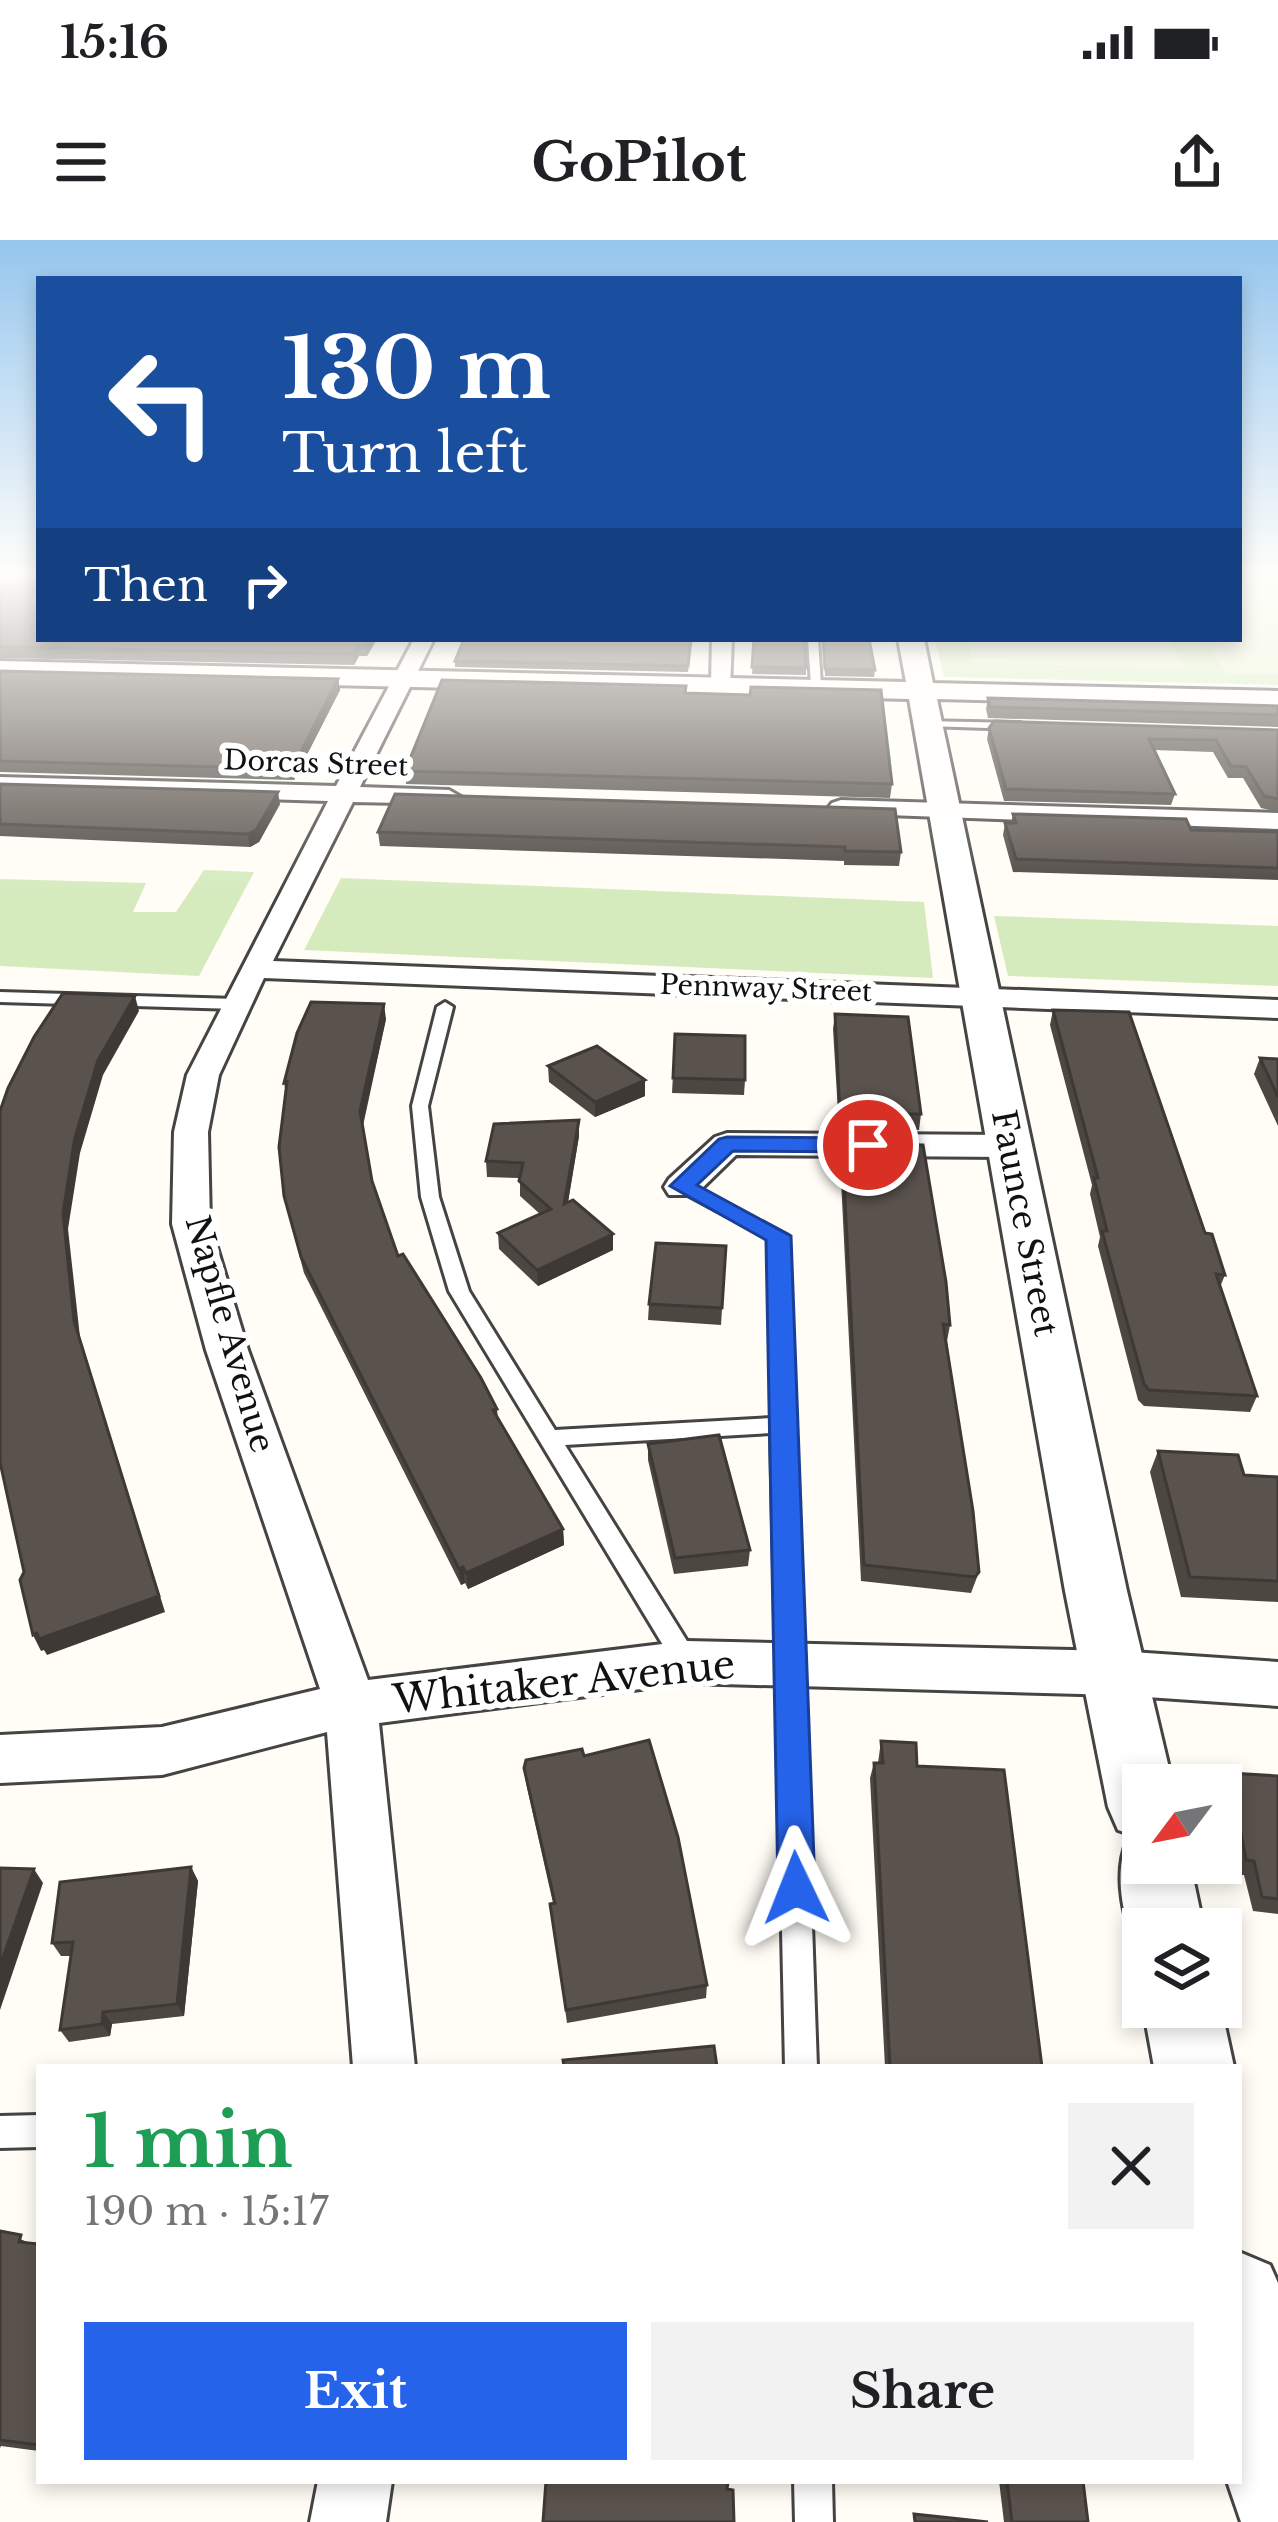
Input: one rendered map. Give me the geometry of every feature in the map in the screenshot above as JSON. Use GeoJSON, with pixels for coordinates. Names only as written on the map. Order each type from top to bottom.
{"type":"FeatureCollection","features":[{"type":"Feature","properties":{"kind":"street","name":"Napfle Avenue"},"geometry":{"type":"LineString","coordinates":[[384,2064],[351,1704],[227,1350],[191,1223],[191,1132],[203,1075],[399,684]]}},
{"type":"Feature","properties":{"kind":"street"},"geometry":{"type":"LineString","coordinates":[[769,684],[816,686],[925,706],[1278,699]]}},
{"type":"Feature","properties":{"kind":"street","name":"Faunce Street"},"geometry":{"type":"LineString","coordinates":[[921,684],[941,811],[984,995],[1096,1591],[1135,1764]]}},
{"type":"Feature","properties":{"kind":"street","name":"Dorcas Street"},"geometry":{"type":"LineString","coordinates":[[0,784],[465,797]]}},
{"type":"Feature","properties":{"kind":"street"},"geometry":{"type":"LineString","coordinates":[[822,808],[1278,821]]}},
{"type":"Feature","properties":{"kind":"street","name":"Pennway Street"},"geometry":{"type":"LineString","coordinates":[[245,986],[984,995],[1278,1009]]}},
{"type":"Feature","properties":{"kind":"street"},"geometry":{"type":"LineString","coordinates":[[682,1186],[727,1144],[1009,1146]]}},
{"type":"Feature","properties":{"kind":"street","name":"Whitaker Avenue"},"geometry":{"type":"LineString","coordinates":[[0,1760],[162,1750],[351,1704],[686,1662],[1117,1673],[1278,1684]]}},
{"type":"Feature","properties":{"kind":"street"},"geometry":{"type":"LineString","coordinates":[[1186,2028],[1193,2064]]}},
{"type":"Feature","properties":{"kind":"street"},"geometry":{"type":"LineString","coordinates":[[1242,2311],[1278,2495]]}},
{"type":"Feature","properties":{"kind":"street"},"geometry":{"type":"LineString","coordinates":[[348,2522],[354,2484]]}},
{"type":"Feature","properties":{"kind":"lane"},"geometry":{"type":"LineString","coordinates":[[925,706],[1044,727]]}},
{"type":"Feature","properties":{"kind":"lane"},"geometry":{"type":"LineString","coordinates":[[0,997],[245,986]]}},
{"type":"Feature","properties":{"kind":"lane"},"geometry":{"type":"LineString","coordinates":[[445,1007],[420,1106],[430,1196],[459,1291],[686,1662]]}},
{"type":"Feature","properties":{"kind":"lane"},"geometry":{"type":"LineString","coordinates":[[682,1186],[778,1236],[801,2064]]}},
{"type":"Feature","properties":{"kind":"lane"},"geometry":{"type":"LineString","coordinates":[[549,1438],[782,1425]]}},
{"type":"Feature","properties":{"kind":"lane"},"geometry":{"type":"LineString","coordinates":[[0,2132],[36,2132]]}},
{"type":"Feature","properties":{"kind":"lane"},"geometry":{"type":"LineString","coordinates":[[813,2484],[814,2522]]}},
{"type":"Feature","properties":{"kind":"green space"},"geometry":{"type":"Polygon","coordinates":[[[204,870],[254,872],[199,976],[0,966],[0,879],[146,883],[133,912],[176,912],[204,870]]]}},
{"type":"Feature","properties":{"kind":"green space"},"geometry":{"type":"Polygon","coordinates":[[[341,878],[924,902],[933,978],[304,950],[341,878]]]}},
{"type":"Feature","properties":{"kind":"green space"},"geometry":{"type":"Polygon","coordinates":[[[994,916],[1278,926],[1278,986],[1008,976],[994,916]]]}},
{"type":"Feature","properties":{"kind":"building"},"geometry":{"type":"Polygon","coordinates":[[[0,684],[335,684],[292,769],[0,761],[0,684]]]}},
{"type":"Feature","properties":{"kind":"building"},"geometry":{"type":"Polygon","coordinates":[[[440,684],[686,686],[685,693],[750,695],[751,687],[881,690],[892,784],[405,771],[440,684]]]}},
{"type":"Feature","properties":{"kind":"building"},"geometry":{"type":"Polygon","coordinates":[[[988,698],[1278,706],[1278,715],[990,707],[988,698]]]}},
{"type":"Feature","properties":{"kind":"building"},"geometry":{"type":"Polygon","coordinates":[[[994,721],[1278,730],[1278,799],[1264,796],[1246,767],[1231,766],[1216,740],[1149,739],[1175,794],[1006,789],[989,728],[994,721]]]}},
{"type":"Feature","properties":{"kind":"building"},"geometry":{"type":"Polygon","coordinates":[[[0,784],[278,792],[256,830],[248,834],[0,824],[0,784]]]}},
{"type":"Feature","properties":{"kind":"building"},"geometry":{"type":"Polygon","coordinates":[[[395,794],[895,809],[901,852],[378,832],[395,794]]]}},
{"type":"Feature","properties":{"kind":"building"},"geometry":{"type":"Polygon","coordinates":[[[1013,814],[1186,819],[1191,830],[1278,832],[1278,868],[1016,859],[1005,823],[1016,823],[1013,814]]]}},
{"type":"Feature","properties":{"kind":"building"},"geometry":{"type":"Polygon","coordinates":[[[63,993],[135,996],[98,1060],[75,1137],[63,1213],[74,1321],[159,1596],[39,1639],[37,1633],[33,1635],[20,1580],[24,1572],[0,1462],[0,1111],[34,1037],[63,993]]]}},
{"type":"Feature","properties":{"kind":"building"},"geometry":{"type":"Polygon","coordinates":[[[311,1002],[384,1004],[360,1111],[372,1181],[398,1256],[403,1254],[481,1378],[497,1409],[493,1410],[563,1529],[466,1573],[463,1567],[459,1569],[301,1257],[284,1196],[279,1147],[284,1083],[311,1002]]]}},
{"type":"Feature","properties":{"kind":"building"},"geometry":{"type":"Polygon","coordinates":[[[1053,1010],[1129,1012],[1205,1233],[1212,1234],[1225,1275],[1216,1274],[1257,1396],[1149,1390],[1144,1384],[1102,1231],[1107,1231],[1094,1178],[1098,1178],[1053,1010]]]}},
{"type":"Feature","properties":{"kind":"building"},"geometry":{"type":"Polygon","coordinates":[[[835,1014],[908,1017],[921,1114],[840,1114],[835,1014]]]}},
{"type":"Feature","properties":{"kind":"building"},"geometry":{"type":"Polygon","coordinates":[[[675,1034],[745,1036],[745,1080],[673,1078],[675,1034]]]}},
{"type":"Feature","properties":{"kind":"building"},"geometry":{"type":"Polygon","coordinates":[[[597,1046],[645,1080],[595,1102],[548,1066],[597,1046]]]}},
{"type":"Feature","properties":{"kind":"building"},"geometry":{"type":"Polygon","coordinates":[[[1260,1058],[1278,1059],[1278,1097],[1260,1058]]]}},
{"type":"Feature","properties":{"kind":"building"},"geometry":{"type":"Polygon","coordinates":[[[579,1120],[564,1204],[573,1200],[613,1234],[537,1270],[498,1233],[551,1209],[519,1181],[523,1163],[486,1161],[494,1124],[579,1120]]]}},
{"type":"Feature","properties":{"kind":"building"},"geometry":{"type":"Polygon","coordinates":[[[842,1144],[923,1145],[946,1282],[950,1325],[943,1324],[973,1511],[979,1572],[975,1577],[864,1565],[842,1144]]]}},
{"type":"Feature","properties":{"kind":"building"},"geometry":{"type":"Polygon","coordinates":[[[656,1243],[726,1246],[722,1308],[649,1304],[656,1243]]]}},
{"type":"Feature","properties":{"kind":"building"},"geometry":{"type":"Polygon","coordinates":[[[719,1435],[750,1550],[675,1558],[648,1444],[719,1435]]]}},
{"type":"Feature","properties":{"kind":"building"},"geometry":{"type":"Polygon","coordinates":[[[1158,1451],[1238,1455],[1244,1475],[1278,1477],[1278,1581],[1190,1577],[1158,1451]]]}},
{"type":"Feature","properties":{"kind":"building"},"geometry":{"type":"Polygon","coordinates":[[[649,1740],[678,1837],[707,1985],[566,2010],[550,1904],[555,1903],[526,1760],[582,1749],[584,1756],[649,1740]]]}},
{"type":"Feature","properties":{"kind":"building"},"geometry":{"type":"Polygon","coordinates":[[[881,1741],[916,1743],[917,1766],[1004,1770],[1042,2064],[890,2064],[874,1763],[883,1763],[881,1741]]]}},
{"type":"Feature","properties":{"kind":"building"},"geometry":{"type":"Polygon","coordinates":[[[1242,1774],[1278,1776],[1278,1899],[1262,1897],[1254,1861],[1246,1860],[1242,1774]]]}},
{"type":"Feature","properties":{"kind":"building"},"geometry":{"type":"Polygon","coordinates":[[[191,1867],[177,2004],[103,2012],[102,2024],[60,2030],[73,1942],[52,1943],[60,1882],[191,1867]]]}},
{"type":"Feature","properties":{"kind":"building"},"geometry":{"type":"Polygon","coordinates":[[[0,1868],[34,1869],[0,1966],[0,1868]]]}},
{"type":"Feature","properties":{"kind":"building"},"geometry":{"type":"Polygon","coordinates":[[[714,2046],[717,2064],[564,2064],[563,2060],[714,2046]]]}},
{"type":"Feature","properties":{"kind":"building"},"geometry":{"type":"Polygon","coordinates":[[[0,2231],[21,2235],[19,2242],[36,2244],[36,2445],[0,2440],[0,2231]]]}},
{"type":"Feature","properties":{"kind":"building"},"geometry":{"type":"Polygon","coordinates":[[[546,2484],[728,2484],[727,2489],[733,2490],[734,2522],[543,2522],[546,2484]]]}},
{"type":"Feature","properties":{"kind":"building"},"geometry":{"type":"Polygon","coordinates":[[[1007,2484],[1083,2484],[1088,2522],[1012,2522],[1007,2484]]]}},
{"type":"Feature","properties":{"kind":"building"},"geometry":{"type":"Polygon","coordinates":[[[914,2514],[988,2522],[915,2522],[914,2514]]]}},
{"type":"Feature","properties":{"kind":"route"},"geometry":{"type":"LineString","coordinates":[[796,1888],[778,1236],[682,1186],[727,1144],[868,1145]]}}]}
